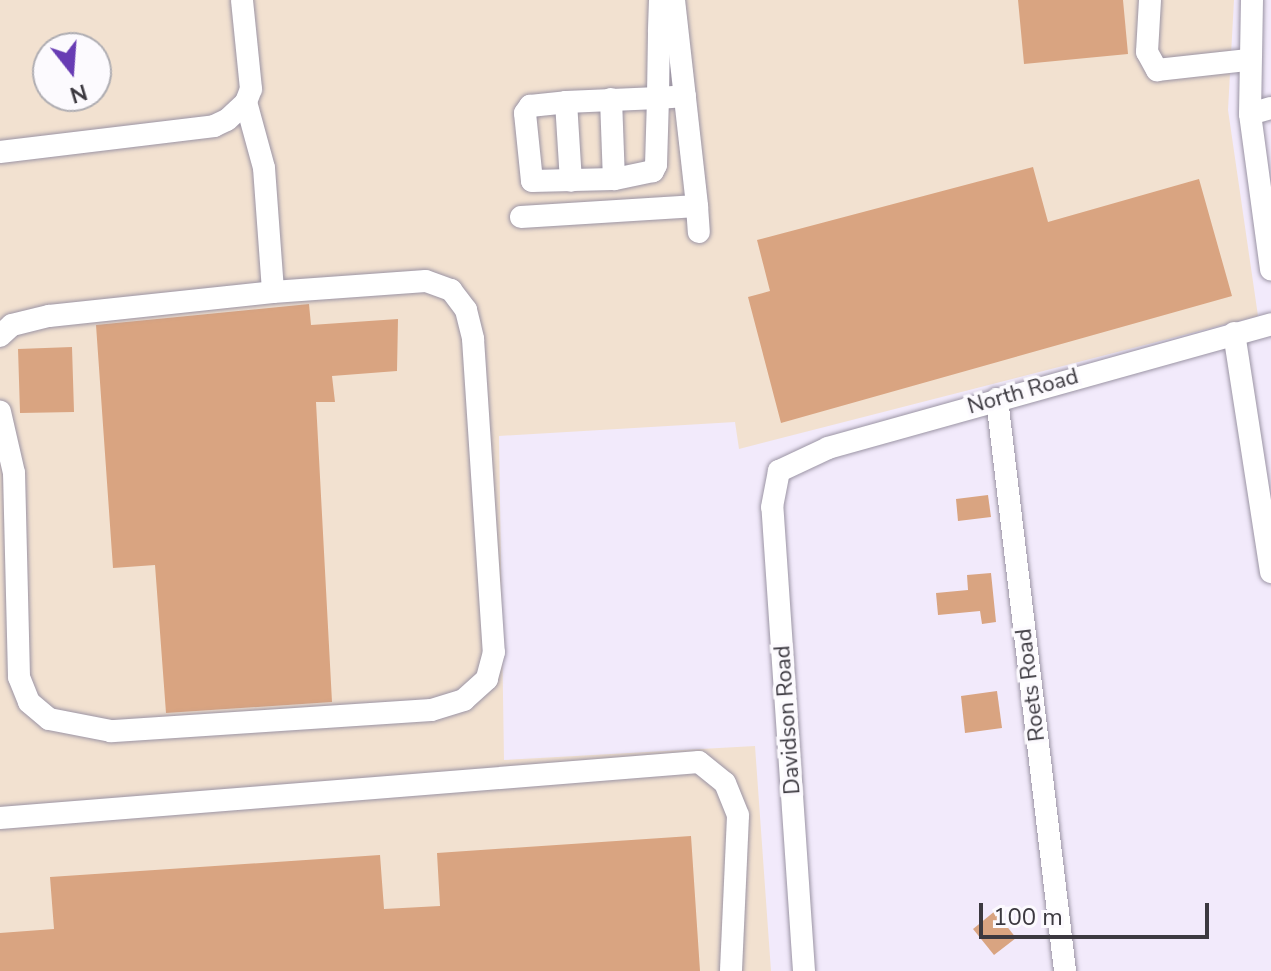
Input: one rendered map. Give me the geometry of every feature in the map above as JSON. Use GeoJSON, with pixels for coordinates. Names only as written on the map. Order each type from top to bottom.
{"type":"FeatureCollection","features":[{"type":"Feature","properties":{"kind":"street"},"geometry":{"type":"LineString","coordinates":[[242,0],[252,76],[246,102],[264,168],[273,292]]}},
{"type":"Feature","properties":{"kind":"street"},"geometry":{"type":"LineString","coordinates":[[660,0],[658,98],[653,171],[614,179],[538,184],[528,173],[525,113],[539,104],[611,99],[658,98],[685,96]]}},
{"type":"Feature","properties":{"kind":"street"},"geometry":{"type":"LineString","coordinates":[[674,0],[699,232]]}},
{"type":"Feature","properties":{"kind":"street"},"geometry":{"type":"LineString","coordinates":[[1150,0],[1147,52],[1157,70],[1248,60]]}},
{"type":"Feature","properties":{"kind":"street"},"geometry":{"type":"LineString","coordinates":[[1252,0],[1248,60],[1260,111],[1271,270]]}},
{"type":"Feature","properties":{"kind":"street"},"geometry":{"type":"LineString","coordinates":[[611,99],[614,179]]}},
{"type":"Feature","properties":{"kind":"street"},"geometry":{"type":"LineString","coordinates":[[0,152],[214,126],[246,102]]}},
{"type":"Feature","properties":{"kind":"street"},"geometry":{"type":"LineString","coordinates":[[566,102],[571,181]]}},
{"type":"Feature","properties":{"kind":"street"},"geometry":{"type":"LineString","coordinates":[[521,217],[697,206]]}},
{"type":"Feature","properties":{"kind":"street"},"geometry":{"type":"LineString","coordinates":[[0,336],[12,325],[49,316],[273,292],[426,281],[451,290],[466,310],[473,339],[494,652],[487,679],[464,700],[431,710],[111,731],[49,719],[29,702],[16,658],[14,473],[1,422]]}},
{"type":"Feature","properties":{"kind":"street","name":"North Road"},"geometry":{"type":"LineString","coordinates":[[779,471],[828,448],[1271,324]]}},
{"type":"Feature","properties":{"kind":"street"},"geometry":{"type":"LineString","coordinates":[[1234,333],[1271,572]]}},
{"type":"Feature","properties":{"kind":"street","name":"Roets Road"},"geometry":{"type":"LineString","coordinates":[[997,399],[1065,971]]}},
{"type":"Feature","properties":{"kind":"street","name":"Davidson Road"},"geometry":{"type":"LineString","coordinates":[[779,471],[772,507],[804,971]]}},
{"type":"Feature","properties":{"kind":"street"},"geometry":{"type":"LineString","coordinates":[[0,818],[699,762],[725,783],[738,816],[739,876],[731,971]]}},
{"type":"Feature","properties":{"kind":"shaded area"},"geometry":{"type":"Polygon","coordinates":[[[0,0],[1234,0],[1228,110],[1258,316],[739,449],[735,422],[499,436],[504,760],[755,746],[771,971],[0,971],[0,0]]]}},
{"type":"Feature","properties":{"kind":"building"},"geometry":{"type":"Polygon","coordinates":[[[1018,0],[1123,0],[1128,54],[1024,64],[1018,0]]]}},
{"type":"Feature","properties":{"kind":"building"},"geometry":{"type":"Polygon","coordinates":[[[1033,167],[1048,222],[1199,179],[1232,296],[781,423],[748,297],[770,291],[757,240],[1033,167]]]}},
{"type":"Feature","properties":{"kind":"building"},"geometry":{"type":"Polygon","coordinates":[[[309,304],[311,325],[398,319],[397,371],[332,376],[335,402],[316,402],[332,702],[166,713],[155,565],[113,568],[96,325],[309,304]]]}},
{"type":"Feature","properties":{"kind":"building"},"geometry":{"type":"Polygon","coordinates":[[[72,347],[74,412],[20,413],[18,349],[72,347]]]}},
{"type":"Feature","properties":{"kind":"building"},"geometry":{"type":"Polygon","coordinates":[[[988,495],[991,517],[958,521],[956,499],[988,495]]]}},
{"type":"Feature","properties":{"kind":"building"},"geometry":{"type":"Polygon","coordinates":[[[991,573],[996,622],[982,624],[980,611],[938,615],[936,593],[968,590],[967,575],[991,573]]]}},
{"type":"Feature","properties":{"kind":"building"},"geometry":{"type":"Polygon","coordinates":[[[997,691],[1002,728],[965,733],[961,696],[997,691]]]}},
{"type":"Feature","properties":{"kind":"building"},"geometry":{"type":"Polygon","coordinates":[[[691,836],[700,971],[0,971],[0,933],[54,929],[50,877],[380,855],[384,909],[440,906],[437,853],[691,836]]]}},
{"type":"Feature","properties":{"kind":"building"},"geometry":{"type":"Polygon","coordinates":[[[995,911],[1016,938],[994,955],[973,929],[995,911]]]}}]}
